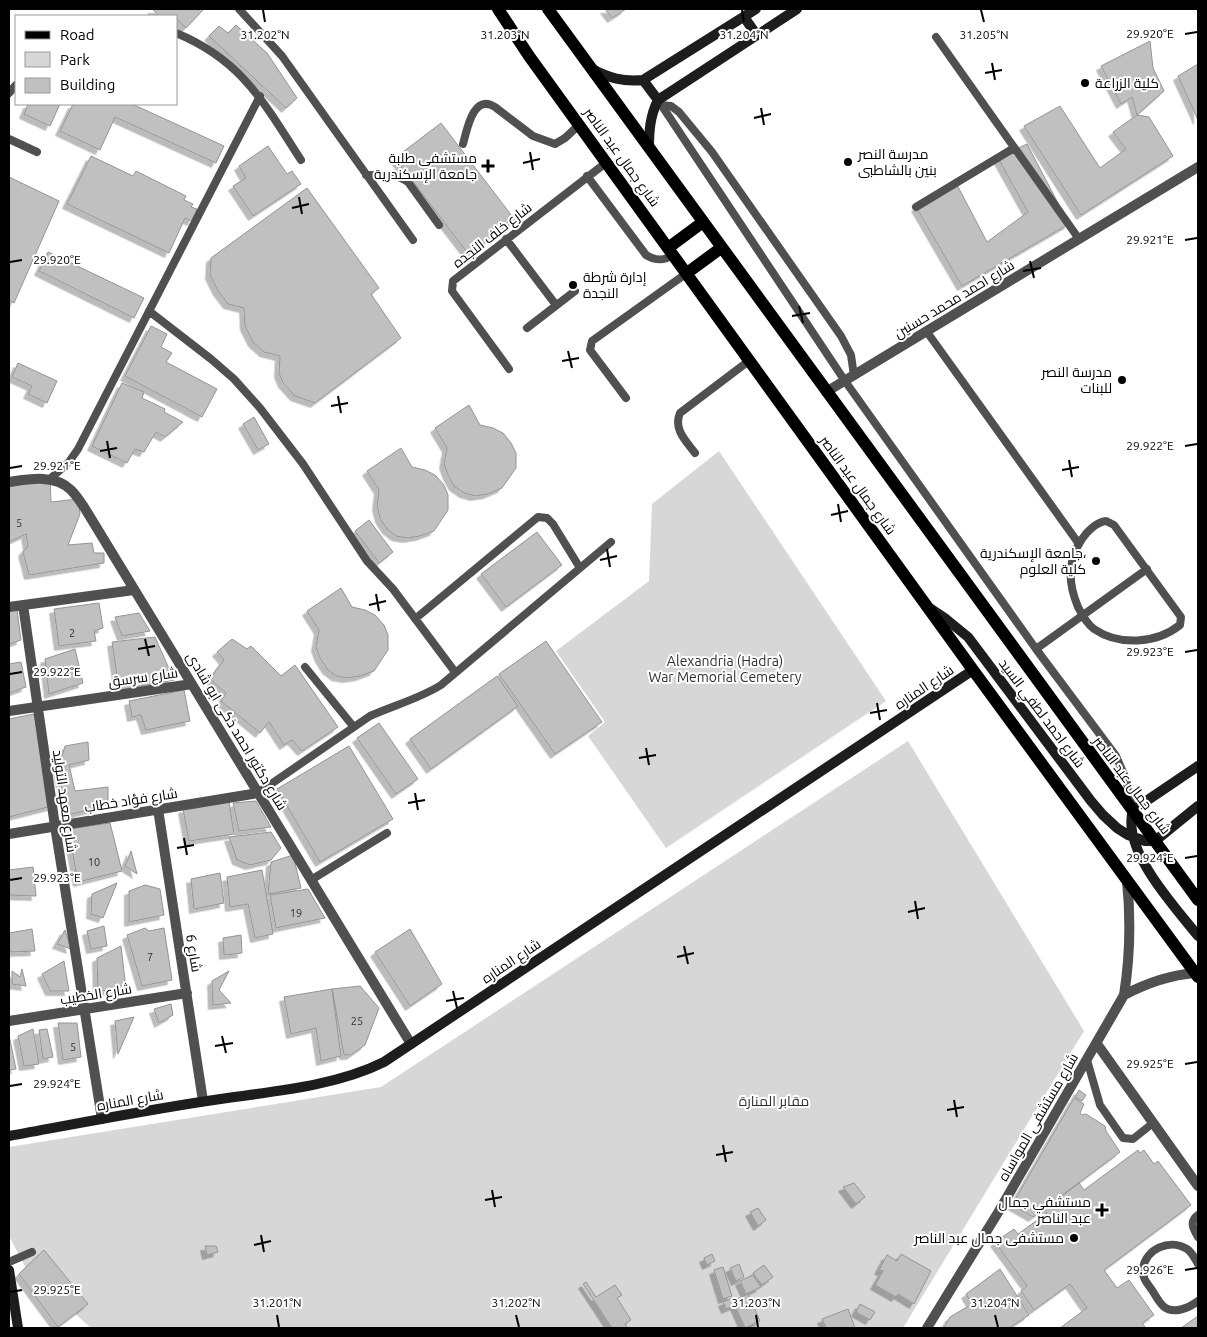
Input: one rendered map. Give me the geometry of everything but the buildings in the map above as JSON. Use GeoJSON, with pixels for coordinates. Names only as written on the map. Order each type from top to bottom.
{"type":"FeatureCollection","features":[{"type":"Feature","properties":{"kind":"main road","name":"شارع جمال عبد الناصر"},"geometry":{"type":"LineString","coordinates":[[498,9],[529,56],[686,273],[1126,881],[1197,975]]}},
{"type":"Feature","properties":{"kind":"main road","name":"شارع جمال عبد الناصر"},"geometry":{"type":"LineString","coordinates":[[548,9],[1198,900]]}},
{"type":"Feature","properties":{"kind":"main road"},"geometry":{"type":"LineString","coordinates":[[671,251],[703,222]]}},
{"type":"Feature","properties":{"kind":"main road"},"geometry":{"type":"LineString","coordinates":[[686,273],[722,248]]}},
{"type":"Feature","properties":{"kind":"street"},"geometry":{"type":"LineString","coordinates":[[591,68],[608,77],[619,80],[643,80],[756,9]]}},
{"type":"Feature","properties":{"kind":"street"},"geometry":{"type":"LineString","coordinates":[[649,148],[653,111],[659,103],[756,34],[797,9]]}},
{"type":"Feature","properties":{"kind":"street"},"geometry":{"type":"LineString","coordinates":[[744,17],[756,34]]}},
{"type":"Feature","properties":{"kind":"street"},"geometry":{"type":"LineString","coordinates":[[643,80],[659,103]]}},
{"type":"Feature","properties":{"kind":"street","name":"شارع احمد محمد حسنين"},"geometry":{"type":"LineString","coordinates":[[826,392],[1198,167]]}},
{"type":"Feature","properties":{"kind":"street"},"geometry":{"type":"LineString","coordinates":[[9,482],[28,479],[50,479]]}},
{"type":"Feature","properties":{"kind":"street","name":"شارع دكتور احمد ذكى ابو شادى"},"geometry":{"type":"LineString","coordinates":[[50,479],[70,489],[78,499],[411,1044]]}},
{"type":"Feature","properties":{"kind":"street"},"geometry":{"type":"LineString","coordinates":[[9,607],[134,590]]}},
{"type":"Feature","properties":{"kind":"street","name":"شارع معهد التوليد"},"geometry":{"type":"LineString","coordinates":[[23,605],[55,826],[102,1119]]}},
{"type":"Feature","properties":{"kind":"street","name":"شارع احمد لطفي السيد"},"geometry":{"type":"LineString","coordinates":[[928,607],[946,618],[968,637],[1091,801],[1117,828],[1133,837],[1145,841],[1155,841]]}},
{"type":"Feature","properties":{"kind":"street","name":"شارع المناره"},"geometry":{"type":"LineString","coordinates":[[9,1136],[203,1101],[340,1079],[356,1075],[384,1062],[974,670]]}},
{"type":"Feature","properties":{"kind":"street","name":"شارع سرسق"},"geometry":{"type":"LineString","coordinates":[[9,711],[192,684]]}},
{"type":"Feature","properties":{"kind":"street"},"geometry":{"type":"LineString","coordinates":[[1198,766],[1133,810],[1131,819],[1133,837],[1141,858],[1164,893],[1198,936]]}},
{"type":"Feature","properties":{"kind":"street","name":"شارع فؤاد خطاب"},"geometry":{"type":"LineString","coordinates":[[9,834],[258,793]]}},
{"type":"Feature","properties":{"kind":"street"},"geometry":{"type":"LineString","coordinates":[[1155,841],[1198,806]]}},
{"type":"Feature","properties":{"kind":"street","name":"شارع 6"},"geometry":{"type":"LineString","coordinates":[[158,810],[203,1101]]}},
{"type":"Feature","properties":{"kind":"street","name":"شارع مستشفى المواساه"},"geometry":{"type":"LineString","coordinates":[[927,1328],[999,1211],[1124,995],[1129,967],[1130,938],[1130,909],[1126,881]]}},
{"type":"Feature","properties":{"kind":"street"},"geometry":{"type":"LineString","coordinates":[[1124,995],[1158,980],[1197,975]]}},
{"type":"Feature","properties":{"kind":"street","name":"شارع الخطيب"},"geometry":{"type":"LineString","coordinates":[[9,1021],[187,993]]}},
{"type":"Feature","properties":{"kind":"street"},"geometry":{"type":"LineString","coordinates":[[1097,1044],[1198,1186]]}},
{"type":"Feature","properties":{"kind":"street"},"geometry":{"type":"LineString","coordinates":[[10,1275],[18,1328]]}},
{"type":"Feature","properties":{"kind":"lane"},"geometry":{"type":"LineString","coordinates":[[239,9],[282,56],[412,240]]}},
{"type":"Feature","properties":{"kind":"lane"},"geometry":{"type":"LineString","coordinates":[[178,34],[213,51],[236,70],[260,96],[301,160]]}},
{"type":"Feature","properties":{"kind":"lane"},"geometry":{"type":"LineString","coordinates":[[936,36],[1079,239]]}},
{"type":"Feature","properties":{"kind":"lane"},"geometry":{"type":"LineString","coordinates":[[50,479],[69,462],[78,449],[260,96]]}},
{"type":"Feature","properties":{"kind":"lane"},"geometry":{"type":"LineString","coordinates":[[463,144],[472,113],[479,106],[490,103],[533,136],[555,144],[565,138],[580,124]]}},
{"type":"Feature","properties":{"kind":"lane"},"geometry":{"type":"LineString","coordinates":[[659,103],[671,106],[679,112],[712,152],[841,336],[851,355],[849,378]]}},
{"type":"Feature","properties":{"kind":"lane"},"geometry":{"type":"LineString","coordinates":[[659,103],[1036,649],[1116,756],[1126,779],[1133,810]]}},
{"type":"Feature","properties":{"kind":"lane"},"geometry":{"type":"LineString","coordinates":[[9,139],[37,152]]}},
{"type":"Feature","properties":{"kind":"lane"},"geometry":{"type":"LineString","coordinates":[[916,207],[1014,148]]}},
{"type":"Feature","properties":{"kind":"lane","name":"شارع خلف النجده"},"geometry":{"type":"LineString","coordinates":[[509,369],[452,291],[453,280],[607,162]]}},
{"type":"Feature","properties":{"kind":"lane"},"geometry":{"type":"LineString","coordinates":[[366,175],[394,175],[402,177],[408,182],[439,225]]}},
{"type":"Feature","properties":{"kind":"lane"},"geometry":{"type":"LineString","coordinates":[[587,176],[646,255],[652,259],[667,259],[671,251]]}},
{"type":"Feature","properties":{"kind":"lane"},"geometry":{"type":"LineString","coordinates":[[506,239],[556,306]]}},
{"type":"Feature","properties":{"kind":"lane"},"geometry":{"type":"LineString","coordinates":[[626,398],[590,350],[592,341],[686,273]]}},
{"type":"Feature","properties":{"kind":"lane"},"geometry":{"type":"LineString","coordinates":[[527,328],[575,291]]}},
{"type":"Feature","properties":{"kind":"lane"},"geometry":{"type":"LineString","coordinates":[[149,311],[234,379],[260,408],[304,464],[367,561],[393,589],[455,672]]}},
{"type":"Feature","properties":{"kind":"lane"},"geometry":{"type":"LineString","coordinates":[[926,332],[1079,544]]}},
{"type":"Feature","properties":{"kind":"lane"},"geometry":{"type":"LineString","coordinates":[[695,453],[678,427],[677,420],[680,413],[750,360]]}},
{"type":"Feature","properties":{"kind":"lane"},"geometry":{"type":"LineString","coordinates":[[416,619],[538,517],[547,518],[553,524],[580,568]]}},
{"type":"Feature","properties":{"kind":"lane"},"geometry":{"type":"LineString","coordinates":[[1101,522],[1110,522],[1114,525],[1181,617],[1180,625],[1154,638],[1133,641],[1112,638],[1093,628],[1082,616],[1071,587],[1070,568],[1075,550],[1079,544],[1086,534],[1101,522]]}},
{"type":"Feature","properties":{"kind":"lane"},"geometry":{"type":"LineString","coordinates":[[258,793],[370,716],[389,707],[425,695],[611,542]]}},
{"type":"Feature","properties":{"kind":"lane"},"geometry":{"type":"LineString","coordinates":[[1036,649],[1147,569]]}},
{"type":"Feature","properties":{"kind":"lane"},"geometry":{"type":"LineString","coordinates":[[305,667],[353,726]]}},
{"type":"Feature","properties":{"kind":"lane"},"geometry":{"type":"LineString","coordinates":[[311,880],[387,833]]}},
{"type":"Feature","properties":{"kind":"lane"},"geometry":{"type":"LineString","coordinates":[[1087,1060],[1100,1105],[1123,1138],[1133,1138],[1153,1123]]}},
{"type":"Feature","properties":{"kind":"lane"},"geometry":{"type":"LineString","coordinates":[[1198,1215],[1192,1222],[1192,1227],[1198,1236]]}},
{"type":"Feature","properties":{"kind":"lane"},"geometry":{"type":"LineString","coordinates":[[1198,1262],[1188,1250],[1180,1245],[1170,1244],[1160,1246],[1152,1251],[1146,1259],[1143,1269],[1144,1279],[1164,1306],[1173,1310],[1182,1309],[1191,1306],[1198,1300]]}},
{"type":"Feature","properties":{"kind":"lane"},"geometry":{"type":"LineString","coordinates":[[9,1262],[32,1252]]}},
{"type":"Feature","properties":{"kind":"green space","name":"Alexandria (Hadra) War Memorial Cemetery"},"geometry":{"type":"Polygon","coordinates":[[[719,451],[886,701],[666,848],[588,736],[605,722],[556,651],[649,581],[652,504],[719,451]]]}},
{"type":"Feature","properties":{"kind":"green space","name":"مقابر المنارة"},"geometry":{"type":"Polygon","coordinates":[[[908,741],[1084,1031],[903,1328],[91,1328],[28,1272],[9,1236],[9,1147],[381,1087],[908,741]]]}},
{"type":"Feature","properties":{"kind":"place","name":"كلية الزراعة"},"geometry":{"type":"Point","coordinates":[1085,83]}},
{"type":"Feature","properties":{"kind":"place","name":"مدرسة النصر بنين بالشاطبى"},"geometry":{"type":"Point","coordinates":[848,162]}},
{"type":"Feature","properties":{"kind":"place","name":"مستشفى طلبة جامعة الإسكندرية"},"geometry":{"type":"Point","coordinates":[488,166]}},
{"type":"Feature","properties":{"kind":"place","name":"إدارة شرطة النجدة"},"geometry":{"type":"Point","coordinates":[573,285]}},
{"type":"Feature","properties":{"kind":"place","name":"مدرسة النصر للبنات"},"geometry":{"type":"Point","coordinates":[1122,380]}},
{"type":"Feature","properties":{"kind":"place","name":"جامعة الإسكندرية، كلية العلوم"},"geometry":{"type":"Point","coordinates":[1096,561]}},
{"type":"Feature","properties":{"kind":"place","name":"مستشفي جمال عبد الناصر"},"geometry":{"type":"Point","coordinates":[1102,1210]}},
{"type":"Feature","properties":{"kind":"place","name":"مستشفى جمال عبد الناصر"},"geometry":{"type":"Point","coordinates":[1074,1238]}}]}
